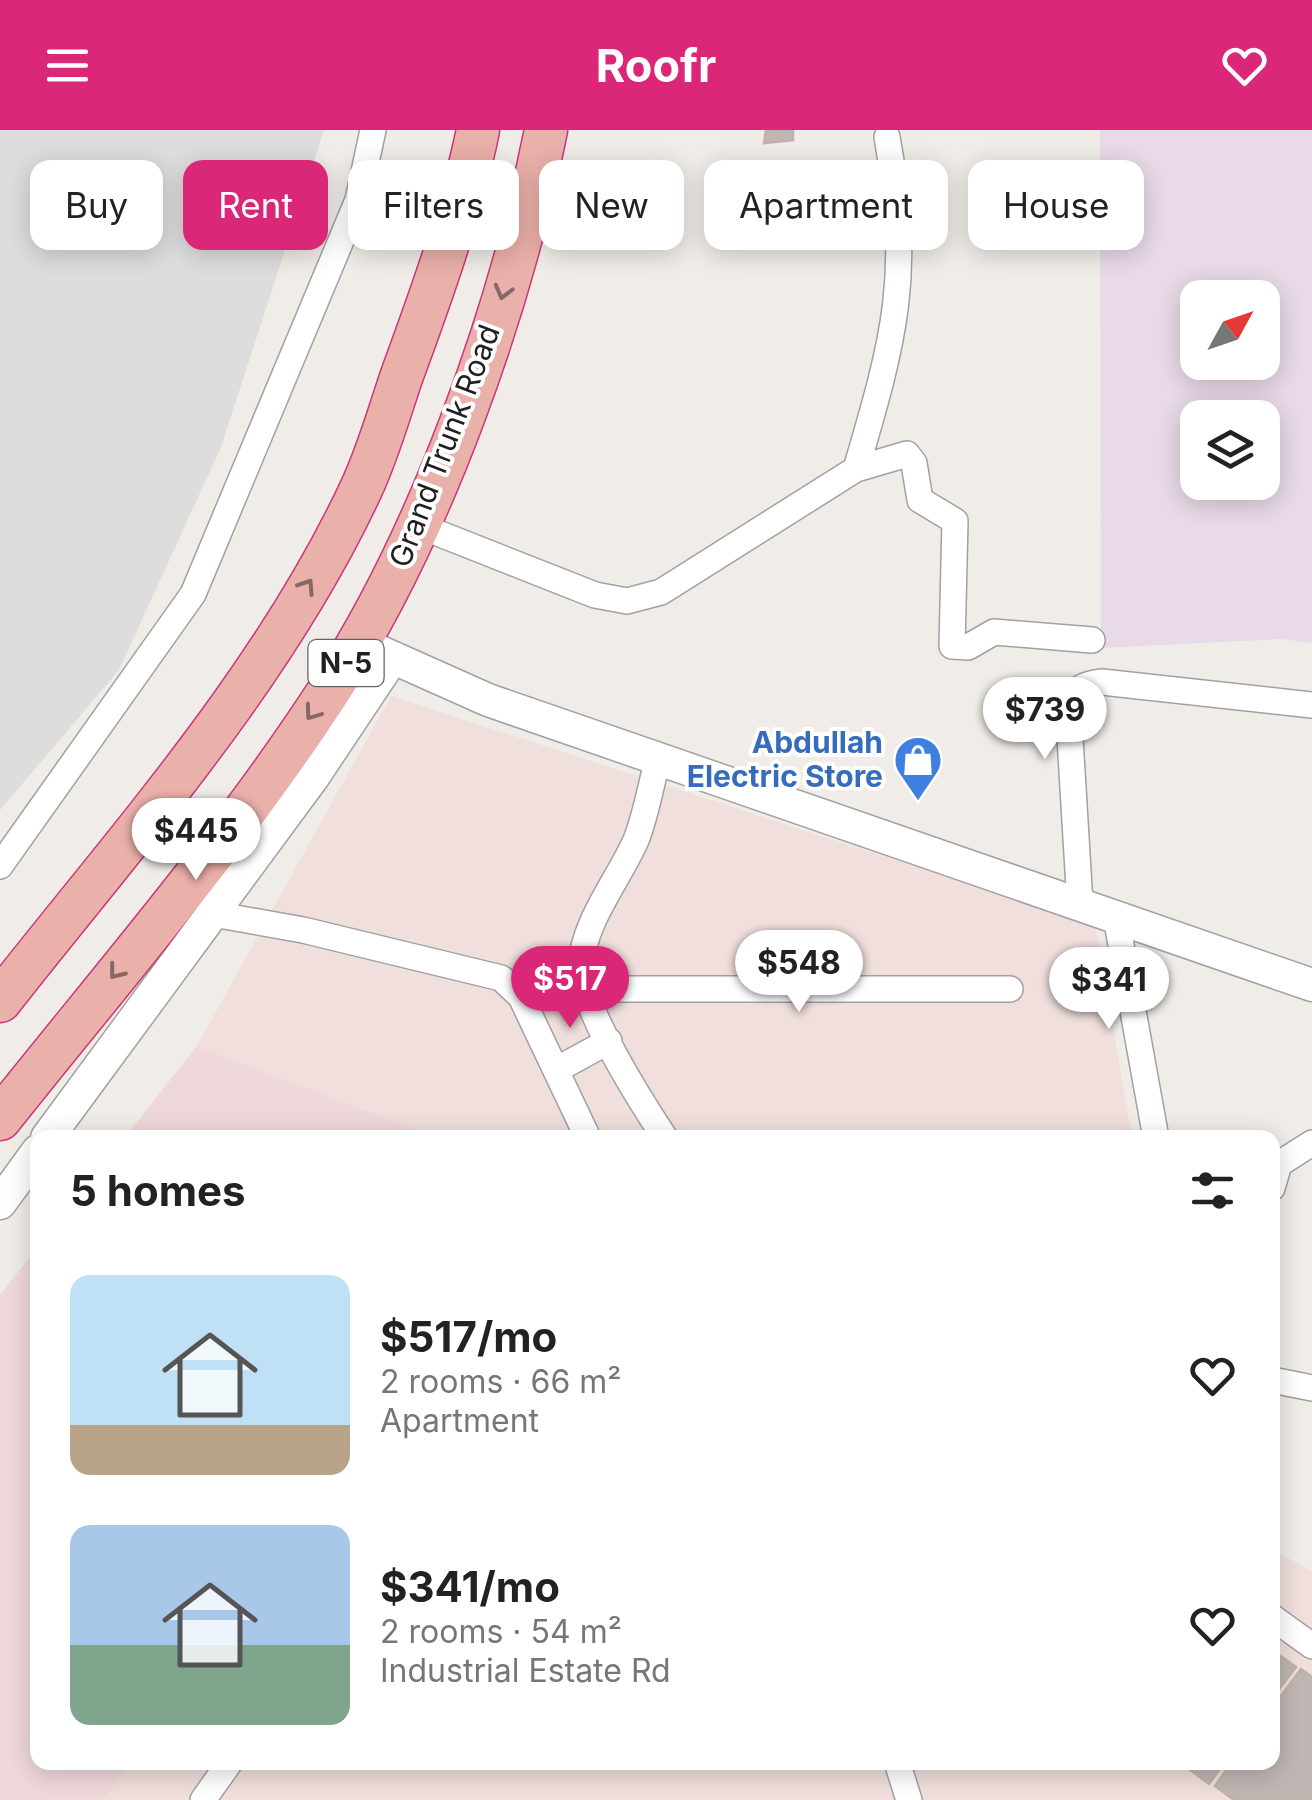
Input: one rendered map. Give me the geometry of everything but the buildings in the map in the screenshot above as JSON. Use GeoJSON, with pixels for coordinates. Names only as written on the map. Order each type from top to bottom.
{"type":"FeatureCollection","features":[{"type":"Feature","properties":{"kind":"highway","name":"Grand Trunk Road"},"geometry":{"type":"LineString","coordinates":[[0,1002],[176,778],[254,670],[362,488],[431,295],[478,130]]}},
{"type":"Feature","properties":{"kind":"highway","name":"Grand Trunk Road"},"geometry":{"type":"LineString","coordinates":[[0,1119],[219,841],[332,687],[374,651],[494,325],[546,130]]}},
{"type":"Feature","properties":{"kind":"street"},"geometry":{"type":"LineString","coordinates":[[0,866],[193,594],[358,200],[373,130]]}},
{"type":"Feature","properties":{"kind":"street"},"geometry":{"type":"LineString","coordinates":[[856,469],[889,358],[900,294],[900,210],[888,137]]}},
{"type":"Feature","properties":{"kind":"street"},"geometry":{"type":"LineString","coordinates":[[420,526],[595,594],[627,602],[661,592],[856,469],[908,454],[914,462],[920,500],[955,521],[952,646],[968,647],[994,632],[1092,640]]}},
{"type":"Feature","properties":{"kind":"street"},"geometry":{"type":"LineString","coordinates":[[53,1130],[212,914],[374,651],[488,700],[1312,984]]}},
{"type":"Feature","properties":{"kind":"street"},"geometry":{"type":"LineString","coordinates":[[1080,904],[1068,705],[1074,692],[1086,684],[1102,682],[1312,705]]}},
{"type":"Feature","properties":{"kind":"street"},"geometry":{"type":"LineString","coordinates":[[658,758],[638,836],[589,933],[584,979],[633,1090],[660,1130]]}},
{"type":"Feature","properties":{"kind":"street"},"geometry":{"type":"LineString","coordinates":[[212,914],[304,930],[501,978],[521,997],[584,1130]]}},
{"type":"Feature","properties":{"kind":"street"},"geometry":{"type":"LineString","coordinates":[[1116,917],[1155,1130]]}},
{"type":"Feature","properties":{"kind":"street"},"geometry":{"type":"LineString","coordinates":[[521,997],[584,979],[1010,989]]}},
{"type":"Feature","properties":{"kind":"street"},"geometry":{"type":"LineString","coordinates":[[556,1070],[610,1041]]}},
{"type":"Feature","properties":{"kind":"street"},"geometry":{"type":"LineString","coordinates":[[1280,1163],[1312,1143]]}},
{"type":"Feature","properties":{"kind":"street"},"geometry":{"type":"LineString","coordinates":[[0,1203],[30,1162]]}},
{"type":"Feature","properties":{"kind":"street"},"geometry":{"type":"LineString","coordinates":[[1280,1386],[1312,1388]]}},
{"type":"Feature","properties":{"kind":"street"},"geometry":{"type":"LineString","coordinates":[[1280,1622],[1312,1646]]}},
{"type":"Feature","properties":{"kind":"street"},"geometry":{"type":"LineString","coordinates":[[203,1800],[224,1770]]}},
{"type":"Feature","properties":{"kind":"street"},"geometry":{"type":"LineString","coordinates":[[900,1770],[910,1800]]}},
{"type":"Feature","properties":{"kind":"shaded area"},"geometry":{"type":"Polygon","coordinates":[[[0,130],[324,130],[314,160],[183,160],[183,250],[285,250],[221,447],[119,670],[0,810],[0,130]]]}},
{"type":"Feature","properties":{"kind":"shaded area"},"geometry":{"type":"Polygon","coordinates":[[[1100,130],[1312,130],[1312,643],[1282,639],[1101,648],[1100,250],[1144,250],[1144,160],[1100,160],[1100,130]]]}},
{"type":"Feature","properties":{"kind":"shaded area"},"geometry":{"type":"Polygon","coordinates":[[[391,696],[963,882],[1094,918],[1131,1130],[418,1130],[197,1046],[391,696]]]}},
{"type":"Feature","properties":{"kind":"shaded area"},"geometry":{"type":"Polygon","coordinates":[[[197,1046],[418,1130],[131,1130],[197,1046]]]}},
{"type":"Feature","properties":{"kind":"shaded area"},"geometry":{"type":"Polygon","coordinates":[[[30,1257],[30,1770],[127,1770],[103,1800],[0,1800],[0,1295],[30,1257]]]}},
{"type":"Feature","properties":{"kind":"shaded area"},"geometry":{"type":"Polygon","coordinates":[[[1280,1554],[1312,1571],[1312,1800],[103,1800],[126,1770],[1280,1770],[1280,1554]]]}},
{"type":"Feature","properties":{"kind":"place","name":"Abdullah Electric Store"},"geometry":{"type":"Point","coordinates":[918,802]}}]}
